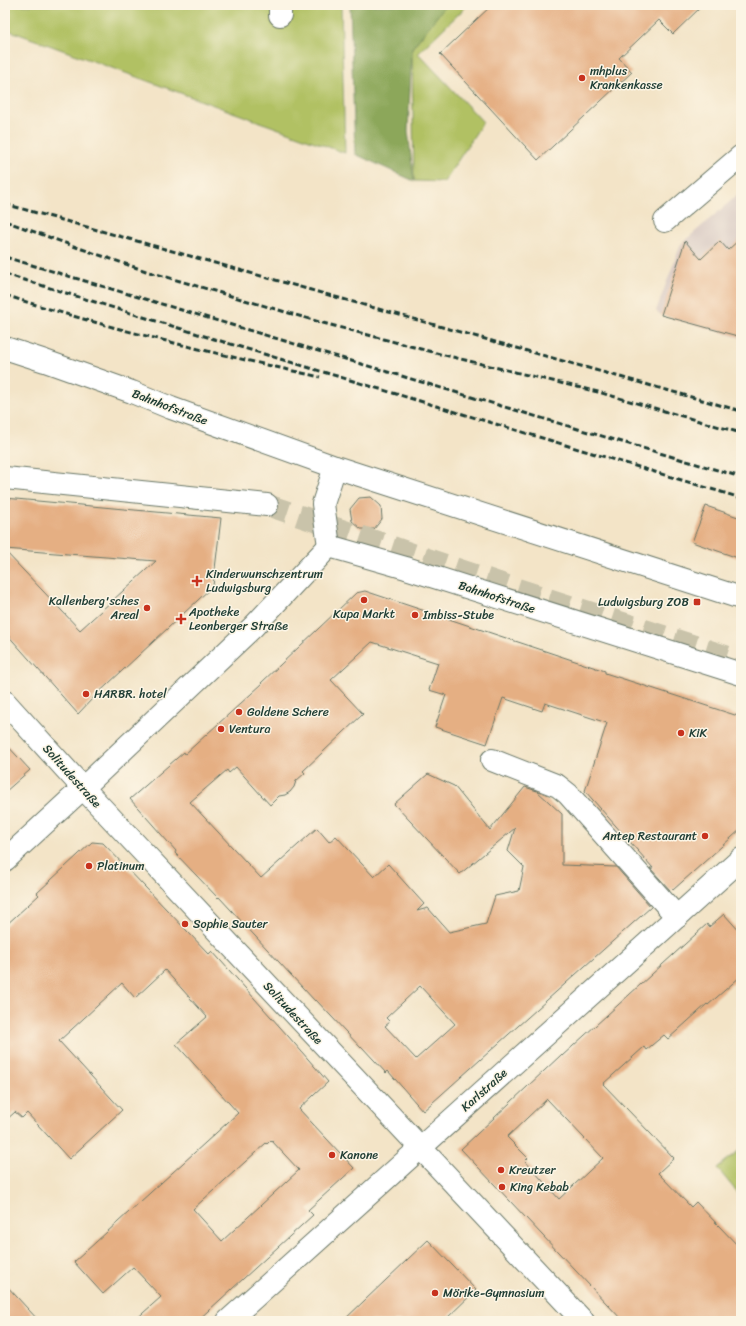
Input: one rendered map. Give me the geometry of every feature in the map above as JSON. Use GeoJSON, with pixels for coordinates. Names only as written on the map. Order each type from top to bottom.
{"type":"FeatureCollection","features":[{"type":"Feature","properties":{"kind":"street"},"geometry":{"type":"LineString","coordinates":[[665,220],[741,156]]}},
{"type":"Feature","properties":{"kind":"street","name":"Bahnhofstraße"},"geometry":{"type":"LineString","coordinates":[[5,348],[52,363],[335,467],[741,598]]}},
{"type":"Feature","properties":{"kind":"street"},"geometry":{"type":"LineString","coordinates":[[5,860],[253,627],[329,546],[323,504],[335,467]]}},
{"type":"Feature","properties":{"kind":"street"},"geometry":{"type":"LineString","coordinates":[[5,478],[267,505]]}},
{"type":"Feature","properties":{"kind":"street","name":"Bahnhofstraße"},"geometry":{"type":"LineString","coordinates":[[329,546],[359,554],[741,674]]}},
{"type":"Feature","properties":{"kind":"street","name":"Solitudestraße"},"geometry":{"type":"LineString","coordinates":[[5,702],[83,788],[583,1321]]}},
{"type":"Feature","properties":{"kind":"street"},"geometry":{"type":"LineString","coordinates":[[492,760],[558,786],[568,794],[677,917]]}},
{"type":"Feature","properties":{"kind":"street","name":"Karlstraße"},"geometry":{"type":"LineString","coordinates":[[228,1321],[741,859]]}},
{"type":"Feature","properties":{"kind":"shaded area"},"geometry":{"type":"Polygon","coordinates":[[[741,192],[741,338],[661,315],[656,311],[681,244],[741,192]]]}},
{"type":"Feature","properties":{"kind":"green space"},"geometry":{"type":"Polygon","coordinates":[[[5,5],[341,5],[345,153],[5,29],[5,5]]]}},
{"type":"Feature","properties":{"kind":"green space"},"geometry":{"type":"Polygon","coordinates":[[[350,5],[446,5],[412,48],[408,131],[414,181],[355,154],[350,5]]]}},
{"type":"Feature","properties":{"kind":"green space"},"geometry":{"type":"Polygon","coordinates":[[[446,5],[468,5],[418,53],[483,122],[444,182],[414,181],[412,48],[446,5]]]}},
{"type":"Feature","properties":{"kind":"green space"},"geometry":{"type":"Polygon","coordinates":[[[741,1149],[741,1197],[717,1168],[741,1149]]]}},
{"type":"Feature","properties":{"kind":"building","name":"mhplus Krankenkasse"},"geometry":{"type":"Polygon","coordinates":[[[492,5],[703,5],[673,34],[659,20],[619,58],[632,72],[538,160],[440,54],[492,5]]]}},
{"type":"Feature","properties":{"kind":"building"},"geometry":{"type":"Polygon","coordinates":[[[741,238],[741,337],[661,315],[685,241],[701,259],[720,241],[728,250],[741,238]]]}},
{"type":"Feature","properties":{"kind":"building"},"geometry":{"type":"Polygon","coordinates":[[[371,497],[381,506],[382,519],[374,529],[361,529],[352,521],[350,509],[359,498],[371,497]]]}},
{"type":"Feature","properties":{"kind":"building","name":"Kallenberg'sches Areal"},"geometry":{"type":"Polygon","coordinates":[[[5,498],[221,518],[213,586],[93,698],[78,714],[5,632],[5,551],[80,630],[156,561],[5,549],[5,498]]]}},
{"type":"Feature","properties":{"kind":"building"},"geometry":{"type":"Polygon","coordinates":[[[706,506],[741,518],[741,559],[692,542],[706,506]]]}},
{"type":"Feature","properties":{"kind":"building"},"geometry":{"type":"Polygon","coordinates":[[[365,591],[605,671],[605,673],[741,717],[741,829],[673,890],[672,888],[670,890],[650,868],[653,868],[585,791],[607,723],[545,703],[542,711],[503,698],[487,744],[435,727],[446,695],[429,690],[438,663],[372,642],[331,680],[363,714],[303,771],[305,773],[296,781],[290,792],[279,796],[270,805],[236,767],[229,773],[227,770],[190,802],[261,878],[317,828],[329,842],[336,836],[374,877],[388,864],[424,904],[417,911],[428,908],[449,932],[486,924],[495,896],[519,891],[524,867],[508,851],[515,828],[460,874],[394,804],[428,774],[454,786],[490,830],[525,787],[537,791],[562,814],[562,865],[616,867],[651,907],[423,1111],[388,1071],[386,1073],[316,1000],[315,1001],[219,897],[218,898],[175,853],[176,851],[130,799],[184,752],[185,754],[262,684],[261,683],[356,593],[365,591]],[[420,986],[386,1018],[390,1022],[385,1026],[416,1059],[455,1024],[420,986]]]}},
{"type":"Feature","properties":{"kind":"building"},"geometry":{"type":"Polygon","coordinates":[[[5,743],[30,770],[5,792],[5,743]]]}},
{"type":"Feature","properties":{"kind":"building"},"geometry":{"type":"Polygon","coordinates":[[[92,842],[103,843],[209,954],[212,951],[328,1082],[299,1109],[354,1168],[308,1210],[313,1215],[197,1321],[134,1321],[161,1297],[133,1267],[103,1294],[74,1262],[238,1113],[176,1044],[207,1017],[165,970],[135,998],[122,983],[59,1041],[122,1110],[69,1159],[27,1113],[22,1118],[15,1112],[5,1121],[5,926],[39,895],[37,893],[92,842]],[[271,1140],[193,1209],[222,1241],[299,1170],[271,1140]]]}},
{"type":"Feature","properties":{"kind":"building"},"geometry":{"type":"Polygon","coordinates":[[[724,914],[741,933],[741,976],[668,1039],[664,1035],[646,1050],[644,1047],[603,1084],[674,1158],[658,1173],[691,1207],[696,1202],[741,1249],[741,1321],[623,1321],[461,1149],[561,1055],[562,1056],[707,924],[709,927],[724,914]],[[547,1099],[507,1137],[528,1158],[525,1161],[559,1199],[603,1158],[547,1099]]]}},
{"type":"Feature","properties":{"kind":"building"},"geometry":{"type":"Polygon","coordinates":[[[428,1240],[476,1290],[444,1321],[343,1321],[428,1240]]]}},
{"type":"Feature","properties":{"kind":"building"},"geometry":{"type":"Polygon","coordinates":[[[5,1284],[39,1321],[5,1321],[5,1284]]]}},
{"type":"Feature","properties":{"kind":"tunnel"},"geometry":{"type":"LineString","coordinates":[[267,505],[514,588],[741,661]]}},
{"type":"Feature","properties":{"kind":"railway"},"geometry":{"type":"LineString","coordinates":[[5,204],[741,411]]}},
{"type":"Feature","properties":{"kind":"railway"},"geometry":{"type":"LineString","coordinates":[[5,221],[146,271],[323,323],[440,354],[598,392],[741,433]]}},
{"type":"Feature","properties":{"kind":"railway"},"geometry":{"type":"LineString","coordinates":[[5,257],[741,477]]}},
{"type":"Feature","properties":{"kind":"railway"},"geometry":{"type":"LineString","coordinates":[[5,274],[214,339],[741,498]]}},
{"type":"Feature","properties":{"kind":"railway"},"geometry":{"type":"LineString","coordinates":[[5,295],[122,330],[320,377]]}},
{"type":"Feature","properties":{"kind":"place","name":"mhplus Krankenkasse"},"geometry":{"type":"Point","coordinates":[582,78]}},
{"type":"Feature","properties":{"kind":"place","name":"Kinderwunschzentrum Ludwigsburg"},"geometry":{"type":"Point","coordinates":[197,581]}},
{"type":"Feature","properties":{"kind":"place","name":"Kupa Markt"},"geometry":{"type":"Point","coordinates":[364,600]}},
{"type":"Feature","properties":{"kind":"place","name":"Ludwigsburg ZOB"},"geometry":{"type":"Point","coordinates":[697,602]}},
{"type":"Feature","properties":{"kind":"place","name":"Kallenberg'sches Areal"},"geometry":{"type":"Point","coordinates":[147,608]}},
{"type":"Feature","properties":{"kind":"place","name":"Imbiss-Stube"},"geometry":{"type":"Point","coordinates":[415,615]}},
{"type":"Feature","properties":{"kind":"place","name":"Apotheke Leonberger Straße"},"geometry":{"type":"Point","coordinates":[181,619]}},
{"type":"Feature","properties":{"kind":"place","name":"HARBR. hotel"},"geometry":{"type":"Point","coordinates":[86,694]}},
{"type":"Feature","properties":{"kind":"place","name":"Goldene Schere"},"geometry":{"type":"Point","coordinates":[239,712]}},
{"type":"Feature","properties":{"kind":"place","name":"Ventura"},"geometry":{"type":"Point","coordinates":[221,729]}},
{"type":"Feature","properties":{"kind":"place","name":"KiK"},"geometry":{"type":"Point","coordinates":[681,733]}},
{"type":"Feature","properties":{"kind":"place","name":"Antep Restaurant"},"geometry":{"type":"Point","coordinates":[705,836]}},
{"type":"Feature","properties":{"kind":"place","name":"Platinum"},"geometry":{"type":"Point","coordinates":[89,866]}},
{"type":"Feature","properties":{"kind":"place","name":"Sophie Sauter"},"geometry":{"type":"Point","coordinates":[185,924]}},
{"type":"Feature","properties":{"kind":"place","name":"Kanone"},"geometry":{"type":"Point","coordinates":[332,1155]}},
{"type":"Feature","properties":{"kind":"place","name":"Kreutzer"},"geometry":{"type":"Point","coordinates":[501,1170]}},
{"type":"Feature","properties":{"kind":"place","name":"King Kebab"},"geometry":{"type":"Point","coordinates":[502,1187]}},
{"type":"Feature","properties":{"kind":"place","name":"Mörike-Gymnasium"},"geometry":{"type":"Point","coordinates":[435,1293]}}]}
